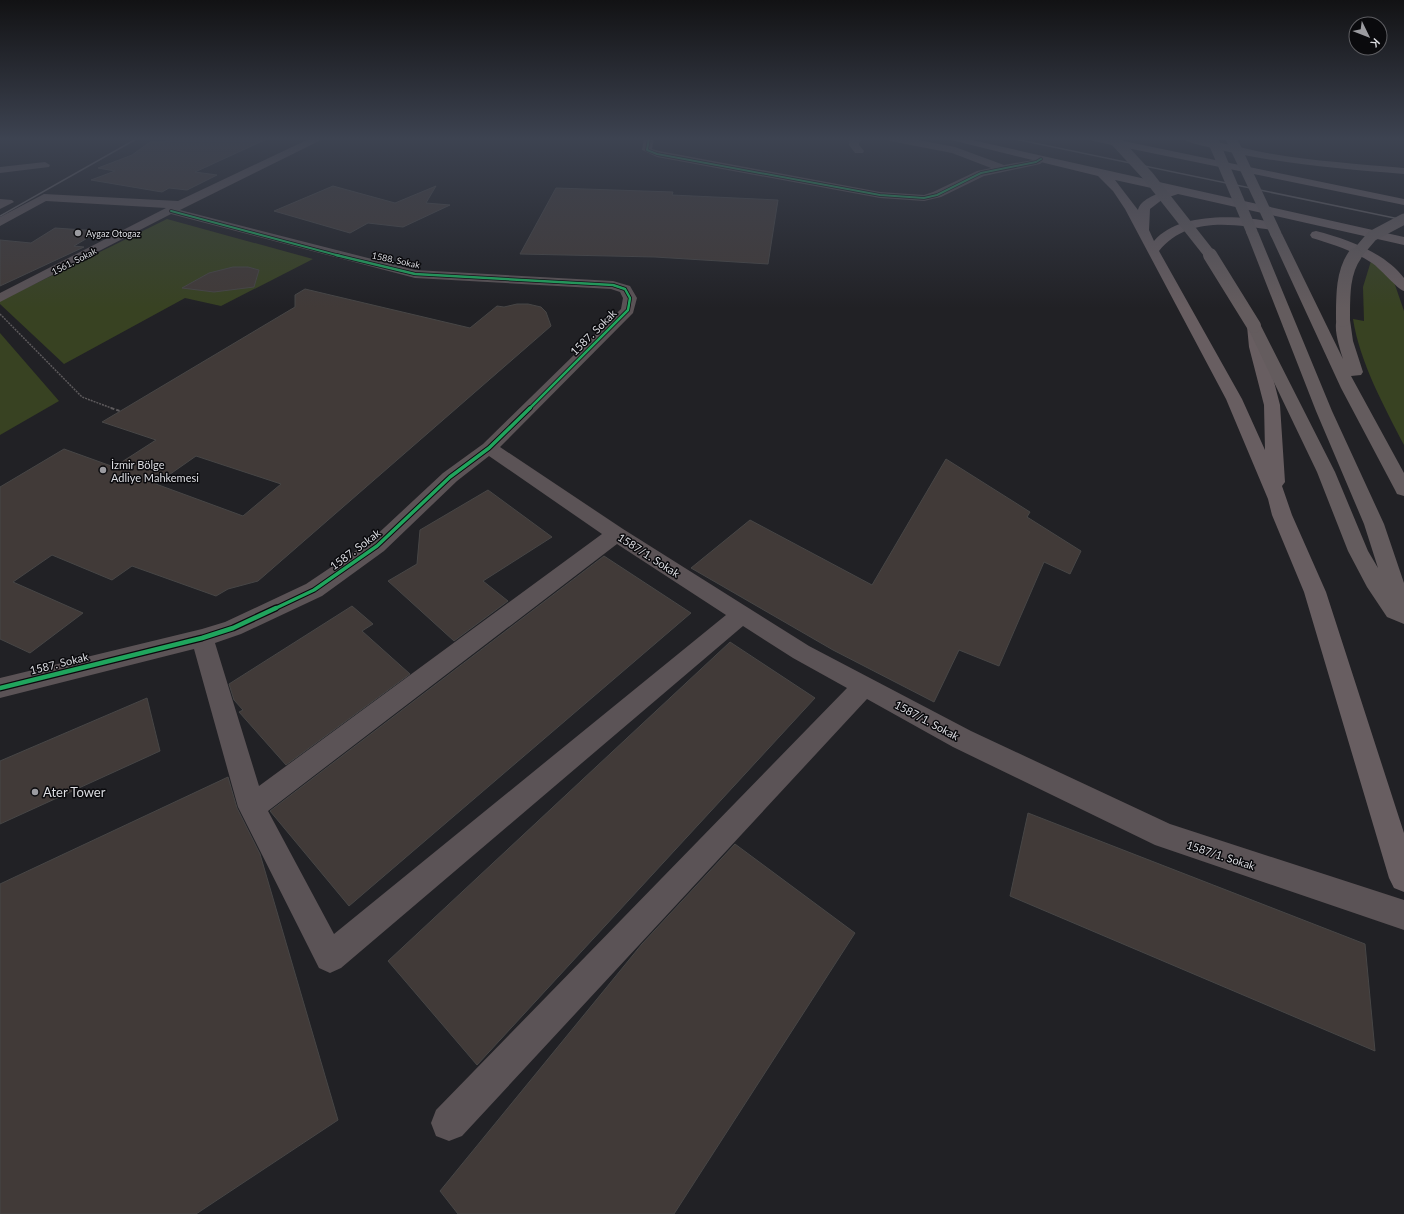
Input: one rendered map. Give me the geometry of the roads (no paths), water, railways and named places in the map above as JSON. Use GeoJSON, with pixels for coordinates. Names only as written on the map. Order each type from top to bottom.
{"type":"FeatureCollection","features":[{"type":"Feature","properties":{"kind":"highway"},"geometry":{"type":"LineString","coordinates":[[1163,195],[1209,253],[1254,326],[1326,472],[1358,551],[1375,582],[1404,625]]}},
{"type":"Feature","properties":{"kind":"highway"},"geometry":{"type":"LineString","coordinates":[[1236,195],[1324,410],[1374,524],[1404,616]]}},
{"type":"Feature","properties":{"kind":"highway"},"geometry":{"type":"LineString","coordinates":[[1258,195],[1349,388],[1404,490]]}},
{"type":"Feature","properties":{"kind":"highway"},"geometry":{"type":"LineString","coordinates":[[1381,446],[1377,418],[1364,394],[1345,341],[1343,320],[1345,278],[1347,268],[1360,246],[1388,226],[1404,219]]}},
{"type":"Feature","properties":{"kind":"main road"},"geometry":{"type":"LineString","coordinates":[[1121,195],[1143,229],[1153,251],[1234,399],[1278,499],[1282,515],[1315,592],[1404,878]]}},
{"type":"Feature","properties":{"kind":"main road"},"geometry":{"type":"LineString","coordinates":[[1143,229],[1144,208],[1159,197],[1165,195]]}},
{"type":"Feature","properties":{"kind":"main road"},"geometry":{"type":"LineString","coordinates":[[1193,195],[1399,236]]}},
{"type":"Feature","properties":{"kind":"main road"},"geometry":{"type":"LineString","coordinates":[[1226,195],[1399,236]]}},
{"type":"Feature","properties":{"kind":"main road"},"geometry":{"type":"LineString","coordinates":[[1369,195],[1404,202]]}},
{"type":"Feature","properties":{"kind":"main road"},"geometry":{"type":"LineString","coordinates":[[1390,195],[1404,197]]}},
{"type":"Feature","properties":{"kind":"main road"},"geometry":{"type":"LineString","coordinates":[[1153,251],[1158,242],[1165,237],[1190,225],[1229,222],[1276,226],[1307,232],[1351,247],[1390,269],[1404,287]]}},
{"type":"Feature","properties":{"kind":"main road"},"geometry":{"type":"LineString","coordinates":[[1399,236],[1400,254]]}},
{"type":"Feature","properties":{"kind":"main road"},"geometry":{"type":"LineString","coordinates":[[1254,326],[1257,347],[1272,405],[1278,499]]}},
{"type":"Feature","properties":{"kind":"street","name":"1561. Sokak"},"geometry":{"type":"LineString","coordinates":[[0,298],[203,195]]}},
{"type":"Feature","properties":{"kind":"street"},"geometry":{"type":"LineString","coordinates":[[873,195],[910,198],[938,195]]}},
{"type":"Feature","properties":{"kind":"street","name":"1588. Sokak"},"geometry":{"type":"LineString","coordinates":[[0,222],[44,197],[175,208],[309,248],[415,274],[602,284],[625,289]]}},
{"type":"Feature","properties":{"kind":"street"},"geometry":{"type":"LineString","coordinates":[[0,202],[8,202],[0,206]]}},
{"type":"Feature","properties":{"kind":"street","name":"1587. Sokak"},"geometry":{"type":"LineString","coordinates":[[0,688],[202,638],[234,628],[314,590],[377,546],[450,476],[489,448],[628,310],[630,298],[625,289]]}},
{"type":"Feature","properties":{"kind":"street","name":"1587/1. Sokak"},"geometry":{"type":"LineString","coordinates":[[489,448],[616,534],[801,652],[962,739],[1165,836],[1404,915]]}},
{"type":"Feature","properties":{"kind":"street"},"geometry":{"type":"LineString","coordinates":[[252,807],[616,534]]}},
{"type":"Feature","properties":{"kind":"street"},"geometry":{"type":"LineString","coordinates":[[202,638],[252,807],[330,957],[742,614]]}},
{"type":"Feature","properties":{"kind":"street"},"geometry":{"type":"LineString","coordinates":[[449,1122],[864,686]]}},
{"type":"Feature","properties":{"kind":"railway"},"geometry":{"type":"LineString","coordinates":[[0,216],[38,195]]}},
{"type":"Feature","properties":{"kind":"railway"},"geometry":{"type":"LineString","coordinates":[[1282,195],[1404,220]]}},
{"type":"Feature","properties":{"kind":"place","name":"Aygaz Otogaz"},"geometry":{"type":"Point","coordinates":[78,233]}},
{"type":"Feature","properties":{"kind":"place","name":"İzmir Bölge Adliye Mahkemesi"},"geometry":{"type":"Point","coordinates":[103,470]}},
{"type":"Feature","properties":{"kind":"place","name":"Ater Tower"},"geometry":{"type":"Point","coordinates":[35,792]}}]}
